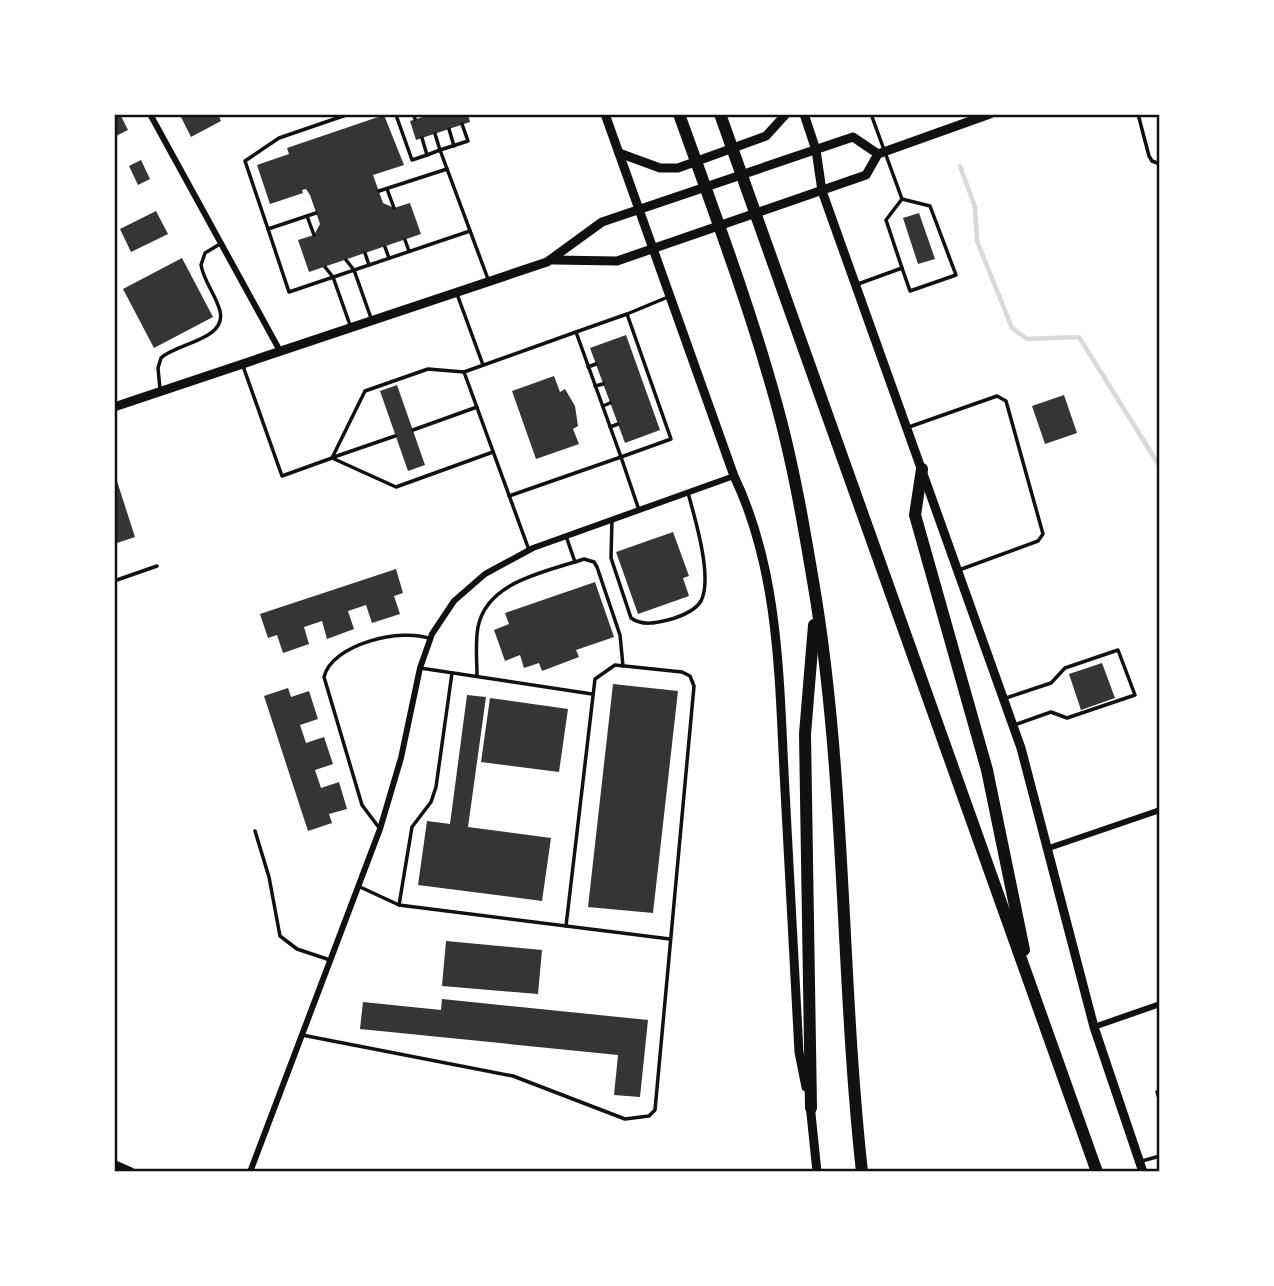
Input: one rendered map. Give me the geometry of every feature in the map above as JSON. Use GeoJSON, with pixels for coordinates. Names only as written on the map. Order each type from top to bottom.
{"type":"FeatureCollection","features":[{"type":"Feature","properties":{"kind":"highway"},"geometry":{"type":"LineString","coordinates":[[679,114],[733,267],[782,426],[816,600],[832,732],[862,1172]]}},
{"type":"Feature","properties":{"kind":"highway"},"geometry":{"type":"LineString","coordinates":[[720,114],[1097,1172]]}},
{"type":"Feature","properties":{"kind":"highway"},"geometry":{"type":"LineString","coordinates":[[922,469],[915,515],[987,770],[1034,995]]}},
{"type":"Feature","properties":{"kind":"highway"},"geometry":{"type":"LineString","coordinates":[[811,1108],[805,734],[816,600]]}},
{"type":"Feature","properties":{"kind":"main road"},"geometry":{"type":"LineString","coordinates":[[605,114],[757,535],[775,625],[799,1052],[811,1108],[817,1172]]}},
{"type":"Feature","properties":{"kind":"main road"},"geometry":{"type":"LineString","coordinates":[[619,153],[660,168],[678,168],[766,136],[786,114]]}},
{"type":"Feature","properties":{"kind":"main road"},"geometry":{"type":"LineString","coordinates":[[804,114],[817,150],[822,191],[1013,726],[1049,848],[1094,1027],[1143,1172]]}},
{"type":"Feature","properties":{"kind":"main road"},"geometry":{"type":"LineString","coordinates":[[552,260],[617,261],[654,250],[866,175],[881,153],[990,114]]}},
{"type":"Feature","properties":{"kind":"main road"},"geometry":{"type":"LineString","coordinates":[[114,407],[552,260],[602,222],[853,137],[881,153]]}},
{"type":"Feature","properties":{"kind":"main road"},"geometry":{"type":"LineString","coordinates":[[114,1165],[130,1172]]}},
{"type":"Feature","properties":{"kind":"street"},"geometry":{"type":"LineString","coordinates":[[150,114],[280,351]]}},
{"type":"Feature","properties":{"kind":"street"},"geometry":{"type":"LineString","coordinates":[[250,1172],[380,829],[401,758],[420,668],[430,639],[454,601],[499,564],[529,550],[734,476]]}},
{"type":"Feature","properties":{"kind":"street"},"geometry":{"type":"LineString","coordinates":[[1049,848],[1160,810]]}},
{"type":"Feature","properties":{"kind":"street"},"geometry":{"type":"LineString","coordinates":[[1094,1027],[1160,1004]]}},
{"type":"Feature","properties":{"kind":"lane"},"geometry":{"type":"LineString","coordinates":[[349,114],[279,138],[245,161],[289,292],[470,231]]}},
{"type":"Feature","properties":{"kind":"lane"},"geometry":{"type":"LineString","coordinates":[[397,114],[412,160],[468,141],[462,124]]}},
{"type":"Feature","properties":{"kind":"lane"},"geometry":{"type":"LineString","coordinates":[[414,114],[415,119]]}},
{"type":"Feature","properties":{"kind":"lane"},"geometry":{"type":"LineString","coordinates":[[871,114],[881,153],[902,200]]}},
{"type":"Feature","properties":{"kind":"lane"},"geometry":{"type":"LineString","coordinates":[[1138,114],[1149,156],[1160,164]]}},
{"type":"Feature","properties":{"kind":"lane"},"geometry":{"type":"LineString","coordinates":[[1144,114],[1156,114]]}},
{"type":"Feature","properties":{"kind":"lane"},"geometry":{"type":"LineString","coordinates":[[449,129],[454,145]]}},
{"type":"Feature","properties":{"kind":"lane"},"geometry":{"type":"LineString","coordinates":[[435,134],[489,281]]}},
{"type":"Feature","properties":{"kind":"lane"},"geometry":{"type":"LineString","coordinates":[[422,138],[427,155]]}},
{"type":"Feature","properties":{"kind":"lane"},"geometry":{"type":"LineString","coordinates":[[379,191],[447,169]]}},
{"type":"Feature","properties":{"kind":"lane"},"geometry":{"type":"LineString","coordinates":[[387,189],[394,208]]}},
{"type":"Feature","properties":{"kind":"lane"},"geometry":{"type":"LineString","coordinates":[[902,200],[929,206],[956,275],[910,291],[886,220],[902,200]]}},
{"type":"Feature","properties":{"kind":"lane"},"geometry":{"type":"LineString","coordinates":[[268,229],[316,213]]}},
{"type":"Feature","properties":{"kind":"lane"},"geometry":{"type":"LineString","coordinates":[[307,216],[314,235]]}},
{"type":"Feature","properties":{"kind":"lane"},"geometry":{"type":"LineString","coordinates":[[405,240],[409,251]]}},
{"type":"Feature","properties":{"kind":"lane"},"geometry":{"type":"LineString","coordinates":[[160,391],[158,368],[161,358],[211,334],[220,323],[221,314],[201,265],[205,253],[221,243]]}},
{"type":"Feature","properties":{"kind":"lane"},"geometry":{"type":"LineString","coordinates":[[385,247],[389,258]]}},
{"type":"Feature","properties":{"kind":"lane"},"geometry":{"type":"LineString","coordinates":[[365,253],[369,265]]}},
{"type":"Feature","properties":{"kind":"lane"},"geometry":{"type":"LineString","coordinates":[[346,260],[354,270],[372,320]]}},
{"type":"Feature","properties":{"kind":"lane"},"geometry":{"type":"LineString","coordinates":[[325,267],[333,277],[351,327]]}},
{"type":"Feature","properties":{"kind":"lane"},"geometry":{"type":"LineString","coordinates":[[856,284],[902,268]]}},
{"type":"Feature","properties":{"kind":"lane"},"geometry":{"type":"LineString","coordinates":[[457,292],[483,365]]}},
{"type":"Feature","properties":{"kind":"lane"},"geometry":{"type":"LineString","coordinates":[[332,458],[365,391],[428,369],[464,372],[670,296]]}},
{"type":"Feature","properties":{"kind":"lane"},"geometry":{"type":"LineString","coordinates":[[509,496],[671,439],[627,314]]}},
{"type":"Feature","properties":{"kind":"lane"},"geometry":{"type":"LineString","coordinates":[[576,332],[639,510]]}},
{"type":"Feature","properties":{"kind":"lane"},"geometry":{"type":"LineString","coordinates":[[632,351],[639,348]]}},
{"type":"Feature","properties":{"kind":"lane"},"geometry":{"type":"LineString","coordinates":[[242,364],[282,476],[395,436]]}},
{"type":"Feature","properties":{"kind":"lane"},"geometry":{"type":"LineString","coordinates":[[588,367],[596,364]]}},
{"type":"Feature","properties":{"kind":"lane"},"geometry":{"type":"LineString","coordinates":[[639,371],[646,369]]}},
{"type":"Feature","properties":{"kind":"lane"},"geometry":{"type":"LineString","coordinates":[[464,372],[529,550]]}},
{"type":"Feature","properties":{"kind":"lane"},"geometry":{"type":"LineString","coordinates":[[595,386],[603,384]]}},
{"type":"Feature","properties":{"kind":"lane"},"geometry":{"type":"LineString","coordinates":[[646,390],[653,388]]}},
{"type":"Feature","properties":{"kind":"lane"},"geometry":{"type":"LineString","coordinates":[[907,428],[997,396],[1006,401],[1043,534],[1038,541],[958,571]]}},
{"type":"Feature","properties":{"kind":"lane"},"geometry":{"type":"LineString","coordinates":[[603,406],[610,404]]}},
{"type":"Feature","properties":{"kind":"lane"},"geometry":{"type":"LineString","coordinates":[[412,430],[477,407]]}},
{"type":"Feature","properties":{"kind":"lane"},"geometry":{"type":"LineString","coordinates":[[653,411],[660,409]]}},
{"type":"Feature","properties":{"kind":"lane"},"geometry":{"type":"LineString","coordinates":[[610,427],[618,424]]}},
{"type":"Feature","properties":{"kind":"lane"},"geometry":{"type":"LineString","coordinates":[[332,458],[396,487],[493,452]]}},
{"type":"Feature","properties":{"kind":"lane"},"geometry":{"type":"LineString","coordinates":[[612,520],[611,558],[631,618],[637,622],[655,623],[676,618],[696,607],[702,599],[705,583],[697,526],[688,493]]}},
{"type":"Feature","properties":{"kind":"lane"},"geometry":{"type":"LineString","coordinates":[[566,536],[575,562]]}},
{"type":"Feature","properties":{"kind":"lane"},"geometry":{"type":"LineString","coordinates":[[477,676],[478,630],[491,600],[510,586],[588,559],[597,567],[621,635],[623,666]]}},
{"type":"Feature","properties":{"kind":"lane"},"geometry":{"type":"LineString","coordinates":[[114,581],[157,566]]}},
{"type":"Feature","properties":{"kind":"lane"},"geometry":{"type":"LineString","coordinates":[[380,829],[362,805],[324,677],[325,671],[342,653],[400,634],[430,639]]}},
{"type":"Feature","properties":{"kind":"lane"},"geometry":{"type":"LineString","coordinates":[[1004,699],[1051,683],[1065,668],[1118,650],[1135,695],[1067,718],[1051,712],[1013,726]]}},
{"type":"Feature","properties":{"kind":"lane"},"geometry":{"type":"LineString","coordinates":[[302,1035],[513,1076],[625,1119],[649,1116],[655,1110],[694,685],[690,676],[682,672],[615,665],[595,679],[566,926]]}},
{"type":"Feature","properties":{"kind":"lane"},"geometry":{"type":"LineString","coordinates":[[420,668],[592,694]]}},
{"type":"Feature","properties":{"kind":"lane"},"geometry":{"type":"LineString","coordinates":[[399,905],[412,827],[431,802],[436,787],[452,673]]}},
{"type":"Feature","properties":{"kind":"lane"},"geometry":{"type":"LineString","coordinates":[[255,831],[269,877],[280,936],[297,949],[330,960]]}},
{"type":"Feature","properties":{"kind":"lane"},"geometry":{"type":"LineString","coordinates":[[358,886],[399,905],[670,939]]}},
{"type":"Feature","properties":{"kind":"lane"},"geometry":{"type":"LineString","coordinates":[[1157,1092],[1160,1101]]}},
{"type":"Feature","properties":{"kind":"lane"},"geometry":{"type":"LineString","coordinates":[[1139,1162],[1160,1156]]}},
{"type":"Feature","properties":{"kind":"building"},"geometry":{"type":"Polygon","coordinates":[[[114,114],[120,114],[128,130],[114,137],[114,114]]]}},
{"type":"Feature","properties":{"kind":"building"},"geometry":{"type":"Polygon","coordinates":[[[218,114],[221,121],[191,137],[180,115],[218,114]]]}},
{"type":"Feature","properties":{"kind":"building"},"geometry":{"type":"Polygon","coordinates":[[[432,114],[468,114],[470,122],[416,140],[410,121],[432,114]]]}},
{"type":"Feature","properties":{"kind":"building"},"geometry":{"type":"Polygon","coordinates":[[[384,115],[404,165],[373,175],[383,203],[394,208],[410,203],[421,234],[309,272],[298,240],[314,235],[320,224],[310,195],[306,189],[302,190],[303,193],[270,204],[257,165],[289,154],[287,148],[384,115]]]}},
{"type":"Feature","properties":{"kind":"building"},"geometry":{"type":"Polygon","coordinates":[[[141,160],[150,179],[138,185],[129,166],[141,160]]]}},
{"type":"Feature","properties":{"kind":"building"},"geometry":{"type":"Polygon","coordinates":[[[156,211],[168,234],[131,252],[120,229],[156,211]]]}},
{"type":"Feature","properties":{"kind":"building"},"geometry":{"type":"Polygon","coordinates":[[[919,213],[935,259],[918,264],[903,218],[919,213]]]}},
{"type":"Feature","properties":{"kind":"building"},"geometry":{"type":"Polygon","coordinates":[[[182,258],[213,317],[154,348],[123,289],[182,258]]]}},
{"type":"Feature","properties":{"kind":"building"},"geometry":{"type":"Polygon","coordinates":[[[626,335],[660,430],[625,443],[590,348],[626,335]]]}},
{"type":"Feature","properties":{"kind":"building"},"geometry":{"type":"Polygon","coordinates":[[[554,376],[560,392],[565,389],[575,406],[578,426],[573,429],[579,444],[536,459],[512,391],[554,376]]]}},
{"type":"Feature","properties":{"kind":"building"},"geometry":{"type":"Polygon","coordinates":[[[397,385],[425,465],[408,471],[380,391],[397,385]]]}},
{"type":"Feature","properties":{"kind":"building"},"geometry":{"type":"Polygon","coordinates":[[[1064,395],[1077,433],[1045,444],[1032,406],[1064,395]]]}},
{"type":"Feature","properties":{"kind":"building"},"geometry":{"type":"Polygon","coordinates":[[[116,478],[135,537],[114,544],[114,479],[116,478]]]}},
{"type":"Feature","properties":{"kind":"building"},"geometry":{"type":"Polygon","coordinates":[[[673,532],[689,576],[683,578],[689,596],[638,614],[616,552],[673,532]]]}},
{"type":"Feature","properties":{"kind":"building"},"geometry":{"type":"Polygon","coordinates":[[[396,569],[403,593],[394,596],[400,614],[372,623],[366,605],[348,611],[354,629],[327,639],[322,621],[304,627],[309,644],[283,653],[277,635],[268,638],[260,614],[396,569]]]}},
{"type":"Feature","properties":{"kind":"building"},"geometry":{"type":"Polygon","coordinates":[[[595,582],[614,637],[576,650],[579,657],[542,671],[539,663],[524,668],[520,655],[505,661],[494,630],[509,624],[505,613],[595,582]]]}},
{"type":"Feature","properties":{"kind":"building"},"geometry":{"type":"Polygon","coordinates":[[[1102,663],[1115,698],[1081,710],[1069,674],[1102,663]]]}},
{"type":"Feature","properties":{"kind":"building"},"geometry":{"type":"Polygon","coordinates":[[[613,684],[678,691],[653,913],[588,907],[613,684]]]}},
{"type":"Feature","properties":{"kind":"building"},"geometry":{"type":"Polygon","coordinates":[[[288,688],[291,697],[309,691],[318,719],[300,725],[306,743],[324,737],[333,764],[315,770],[321,788],[339,782],[347,809],[329,814],[332,823],[308,831],[264,696],[288,688]]]}},
{"type":"Feature","properties":{"kind":"building"},"geometry":{"type":"Polygon","coordinates":[[[467,695],[486,697],[468,827],[551,838],[542,901],[418,885],[427,821],[450,824],[467,695]]]}},
{"type":"Feature","properties":{"kind":"building"},"geometry":{"type":"Polygon","coordinates":[[[490,698],[568,709],[559,772],[481,762],[490,698]]]}},
{"type":"Feature","properties":{"kind":"building"},"geometry":{"type":"Polygon","coordinates":[[[446,941],[542,950],[538,994],[442,986],[446,941]]]}},
{"type":"Feature","properties":{"kind":"building"},"geometry":{"type":"Polygon","coordinates":[[[442,999],[648,1020],[640,1097],[614,1095],[618,1055],[360,1029],[363,1002],[441,1010],[442,999]]]}},
{"type":"Feature","properties":{"kind":"waterway"},"geometry":{"type":"LineString","coordinates":[[960,166],[975,207],[977,241],[1012,328],[1027,339],[1079,337],[1160,467]]}}]}
